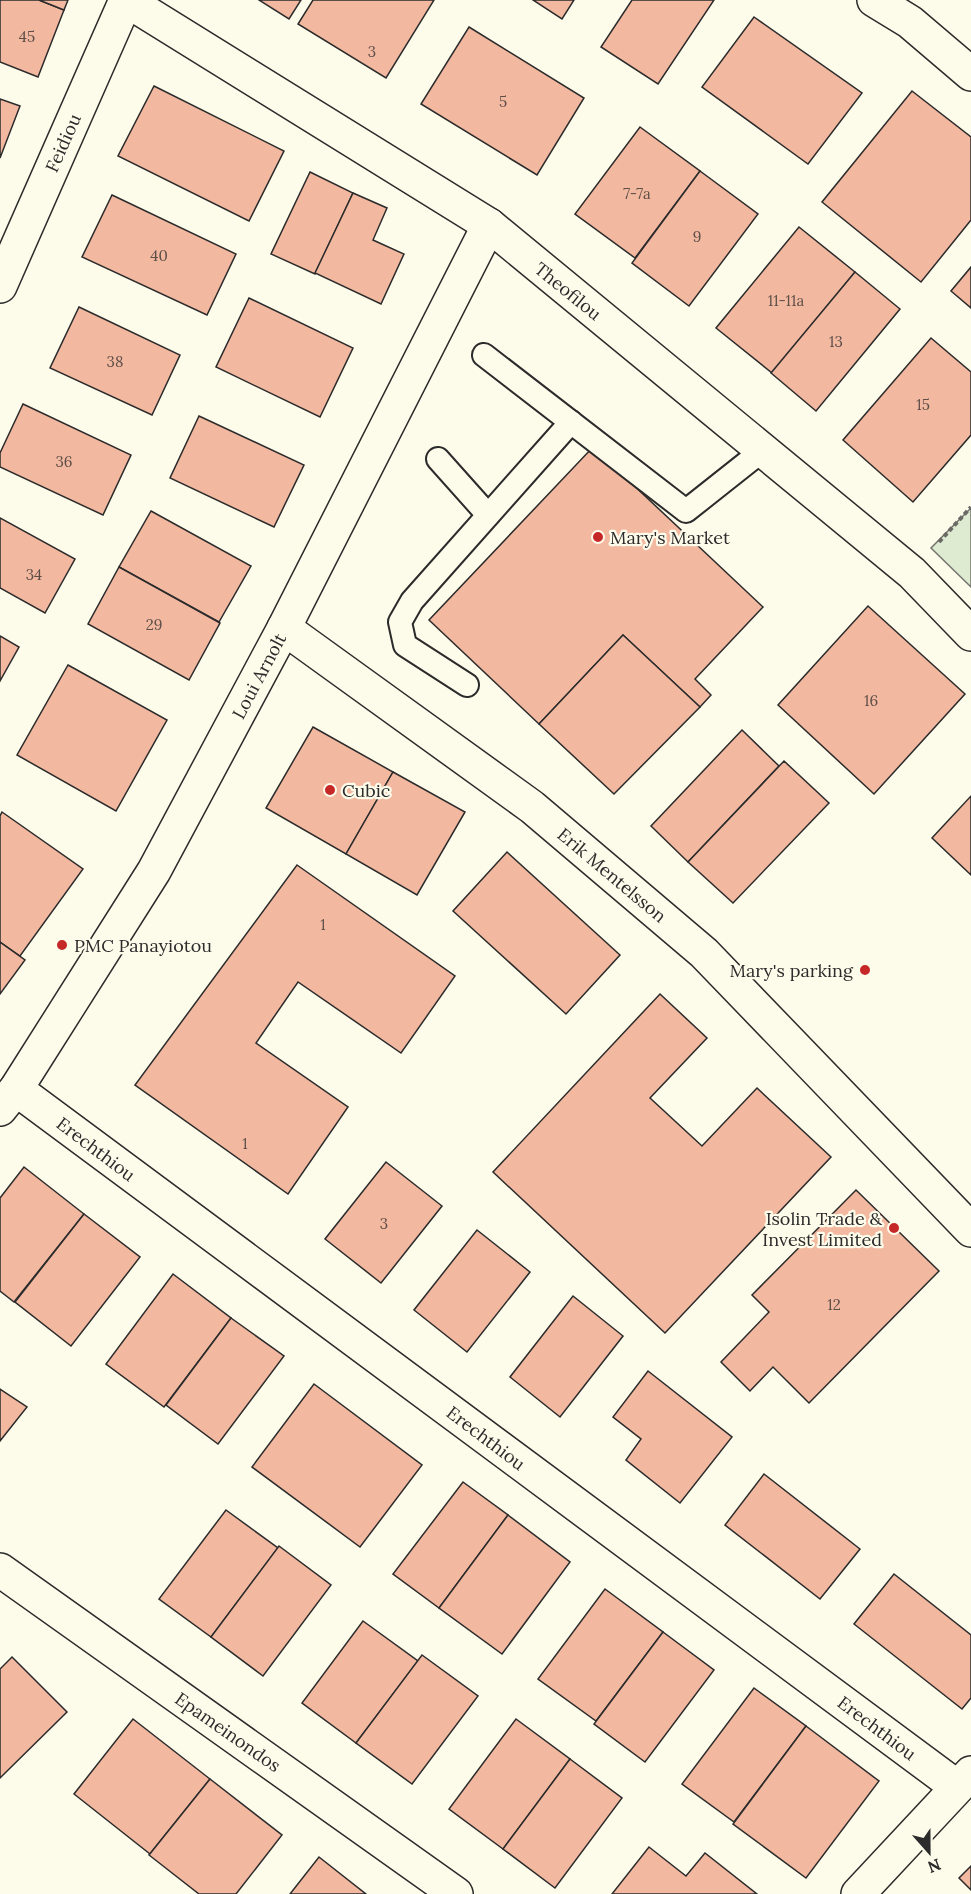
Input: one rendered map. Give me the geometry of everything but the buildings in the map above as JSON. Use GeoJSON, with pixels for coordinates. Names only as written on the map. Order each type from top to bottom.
{"type":"FeatureCollection","features":[{"type":"Feature","properties":{"kind":"street","name":"Theofilou"},"geometry":{"type":"LineString","coordinates":[[126,0],[489,225],[912,573],[971,634]]}},
{"type":"Feature","properties":{"kind":"street","name":"Feidiou"},"geometry":{"type":"LineString","coordinates":[[0,285],[126,0]]}},
{"type":"Feature","properties":{"kind":"street"},"geometry":{"type":"LineString","coordinates":[[874,0],[910,22],[971,74]]}},
{"type":"Feature","properties":{"kind":"street","name":"Loui Arnolt"},"geometry":{"type":"LineString","coordinates":[[8,1099],[154,871],[284,628],[489,225]]}},
{"type":"Feature","properties":{"kind":"street","name":"Erik Mentelsson"},"geometry":{"type":"LineString","coordinates":[[284,628],[532,807],[704,953],[971,1230]]}},
{"type":"Feature","properties":{"kind":"street","name":"Erechthiou"},"geometry":{"type":"LineString","coordinates":[[8,1099],[964,1780]]}},
{"type":"Feature","properties":{"kind":"street","name":"Epameinondos"},"geometry":{"type":"LineString","coordinates":[[0,1570],[456,1894]]}},
{"type":"Feature","properties":{"kind":"street"},"geometry":{"type":"LineString","coordinates":[[858,1894],[964,1780]]}},
{"type":"Feature","properties":{"kind":"lane"},"geometry":{"type":"LineString","coordinates":[[484,355],[686,511],[763,450]]}},
{"type":"Feature","properties":{"kind":"lane"},"geometry":{"type":"LineString","coordinates":[[467,685],[405,645],[400,622],[412,602],[571,422]]}},
{"type":"Feature","properties":{"kind":"lane"},"geometry":{"type":"LineString","coordinates":[[438,459],[488,515]]}},
{"type":"Feature","properties":{"kind":"green space"},"geometry":{"type":"Polygon","coordinates":[[[971,508],[971,587],[931,548],[971,508]]]}},
{"type":"Feature","properties":{"kind":"place","name":"Mary's Market"},"geometry":{"type":"Point","coordinates":[598,537]}},
{"type":"Feature","properties":{"kind":"place","name":"Cubic"},"geometry":{"type":"Point","coordinates":[330,790]}},
{"type":"Feature","properties":{"kind":"place","name":"PMC Panayiotou"},"geometry":{"type":"Point","coordinates":[62,945]}},
{"type":"Feature","properties":{"kind":"place","name":"Mary's parking"},"geometry":{"type":"Point","coordinates":[865,970]}},
{"type":"Feature","properties":{"kind":"place","name":"Isolin Trade & Invest Limited"},"geometry":{"type":"Point","coordinates":[894,1228]}}]}
